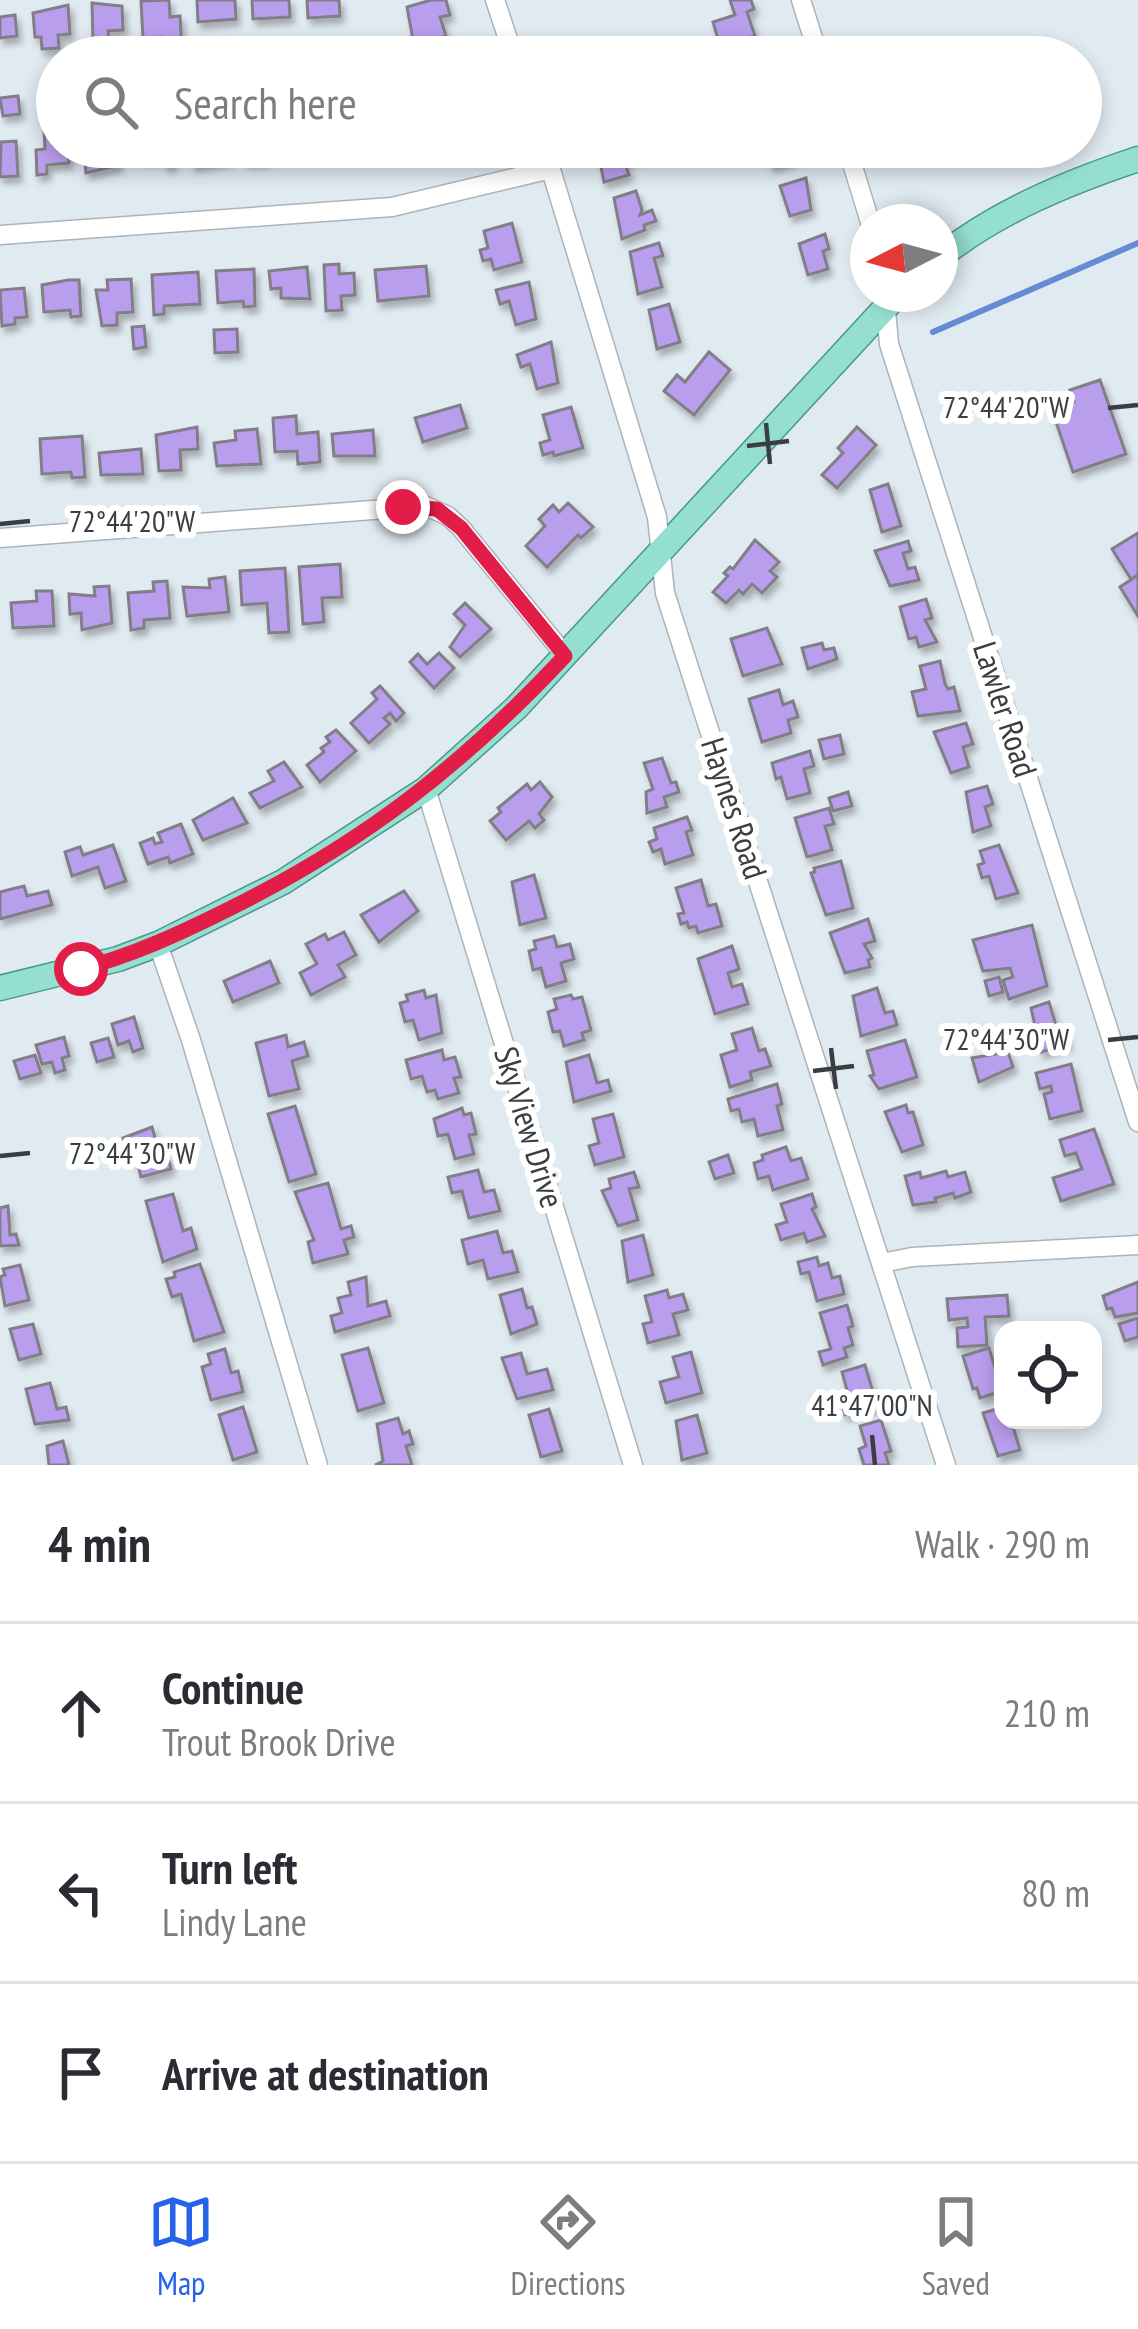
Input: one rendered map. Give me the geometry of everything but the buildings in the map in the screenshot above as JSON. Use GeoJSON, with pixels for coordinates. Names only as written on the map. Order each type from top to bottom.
{"type":"FeatureCollection","features":[{"type":"Feature","properties":{"kind":"main road"},"geometry":{"type":"LineString","coordinates":[[958,244],[982,227],[1078,179],[1138,159]]}},
{"type":"Feature","properties":{"kind":"main road"},"geometry":{"type":"LineString","coordinates":[[0,988],[118,959],[158,944],[283,883],[426,789],[517,708],[876,312]]}},
{"type":"Feature","properties":{"kind":"street"},"geometry":{"type":"LineString","coordinates":[[496,0],[507,36]]}},
{"type":"Feature","properties":{"kind":"street"},"geometry":{"type":"LineString","coordinates":[[801,0],[812,36]]}},
{"type":"Feature","properties":{"kind":"street"},"geometry":{"type":"LineString","coordinates":[[853,168],[864,204]]}},
{"type":"Feature","properties":{"kind":"street"},"geometry":{"type":"LineString","coordinates":[[0,235],[392,207],[551,169]]}},
{"type":"Feature","properties":{"kind":"street","name":"Haynes Road"},"geometry":{"type":"LineString","coordinates":[[551,169],[657,517],[665,593],[946,1465]]}},
{"type":"Feature","properties":{"kind":"street","name":"Lawler Road"},"geometry":{"type":"LineString","coordinates":[[889,312],[889,344],[1138,1122]]}},
{"type":"Feature","properties":{"kind":"street"},"geometry":{"type":"LineString","coordinates":[[0,538],[426,506],[461,528],[565,656]]}},
{"type":"Feature","properties":{"kind":"street","name":"Sky View Drive"},"geometry":{"type":"LineString","coordinates":[[426,789],[633,1465]]}},
{"type":"Feature","properties":{"kind":"street"},"geometry":{"type":"LineString","coordinates":[[158,944],[318,1465]]}},
{"type":"Feature","properties":{"kind":"street"},"geometry":{"type":"LineString","coordinates":[[881,1263],[912,1257],[1138,1245]]}},
{"type":"Feature","properties":{"kind":"waterway"},"geometry":{"type":"LineString","coordinates":[[933,332],[1138,243]]}},
{"type":"Feature","properties":{"kind":"route"},"geometry":{"type":"LineString","coordinates":[[81,969],[158,944],[283,883],[341,848],[426,789],[517,708],[565,656],[448,516],[426,506],[403,507]]}}]}
